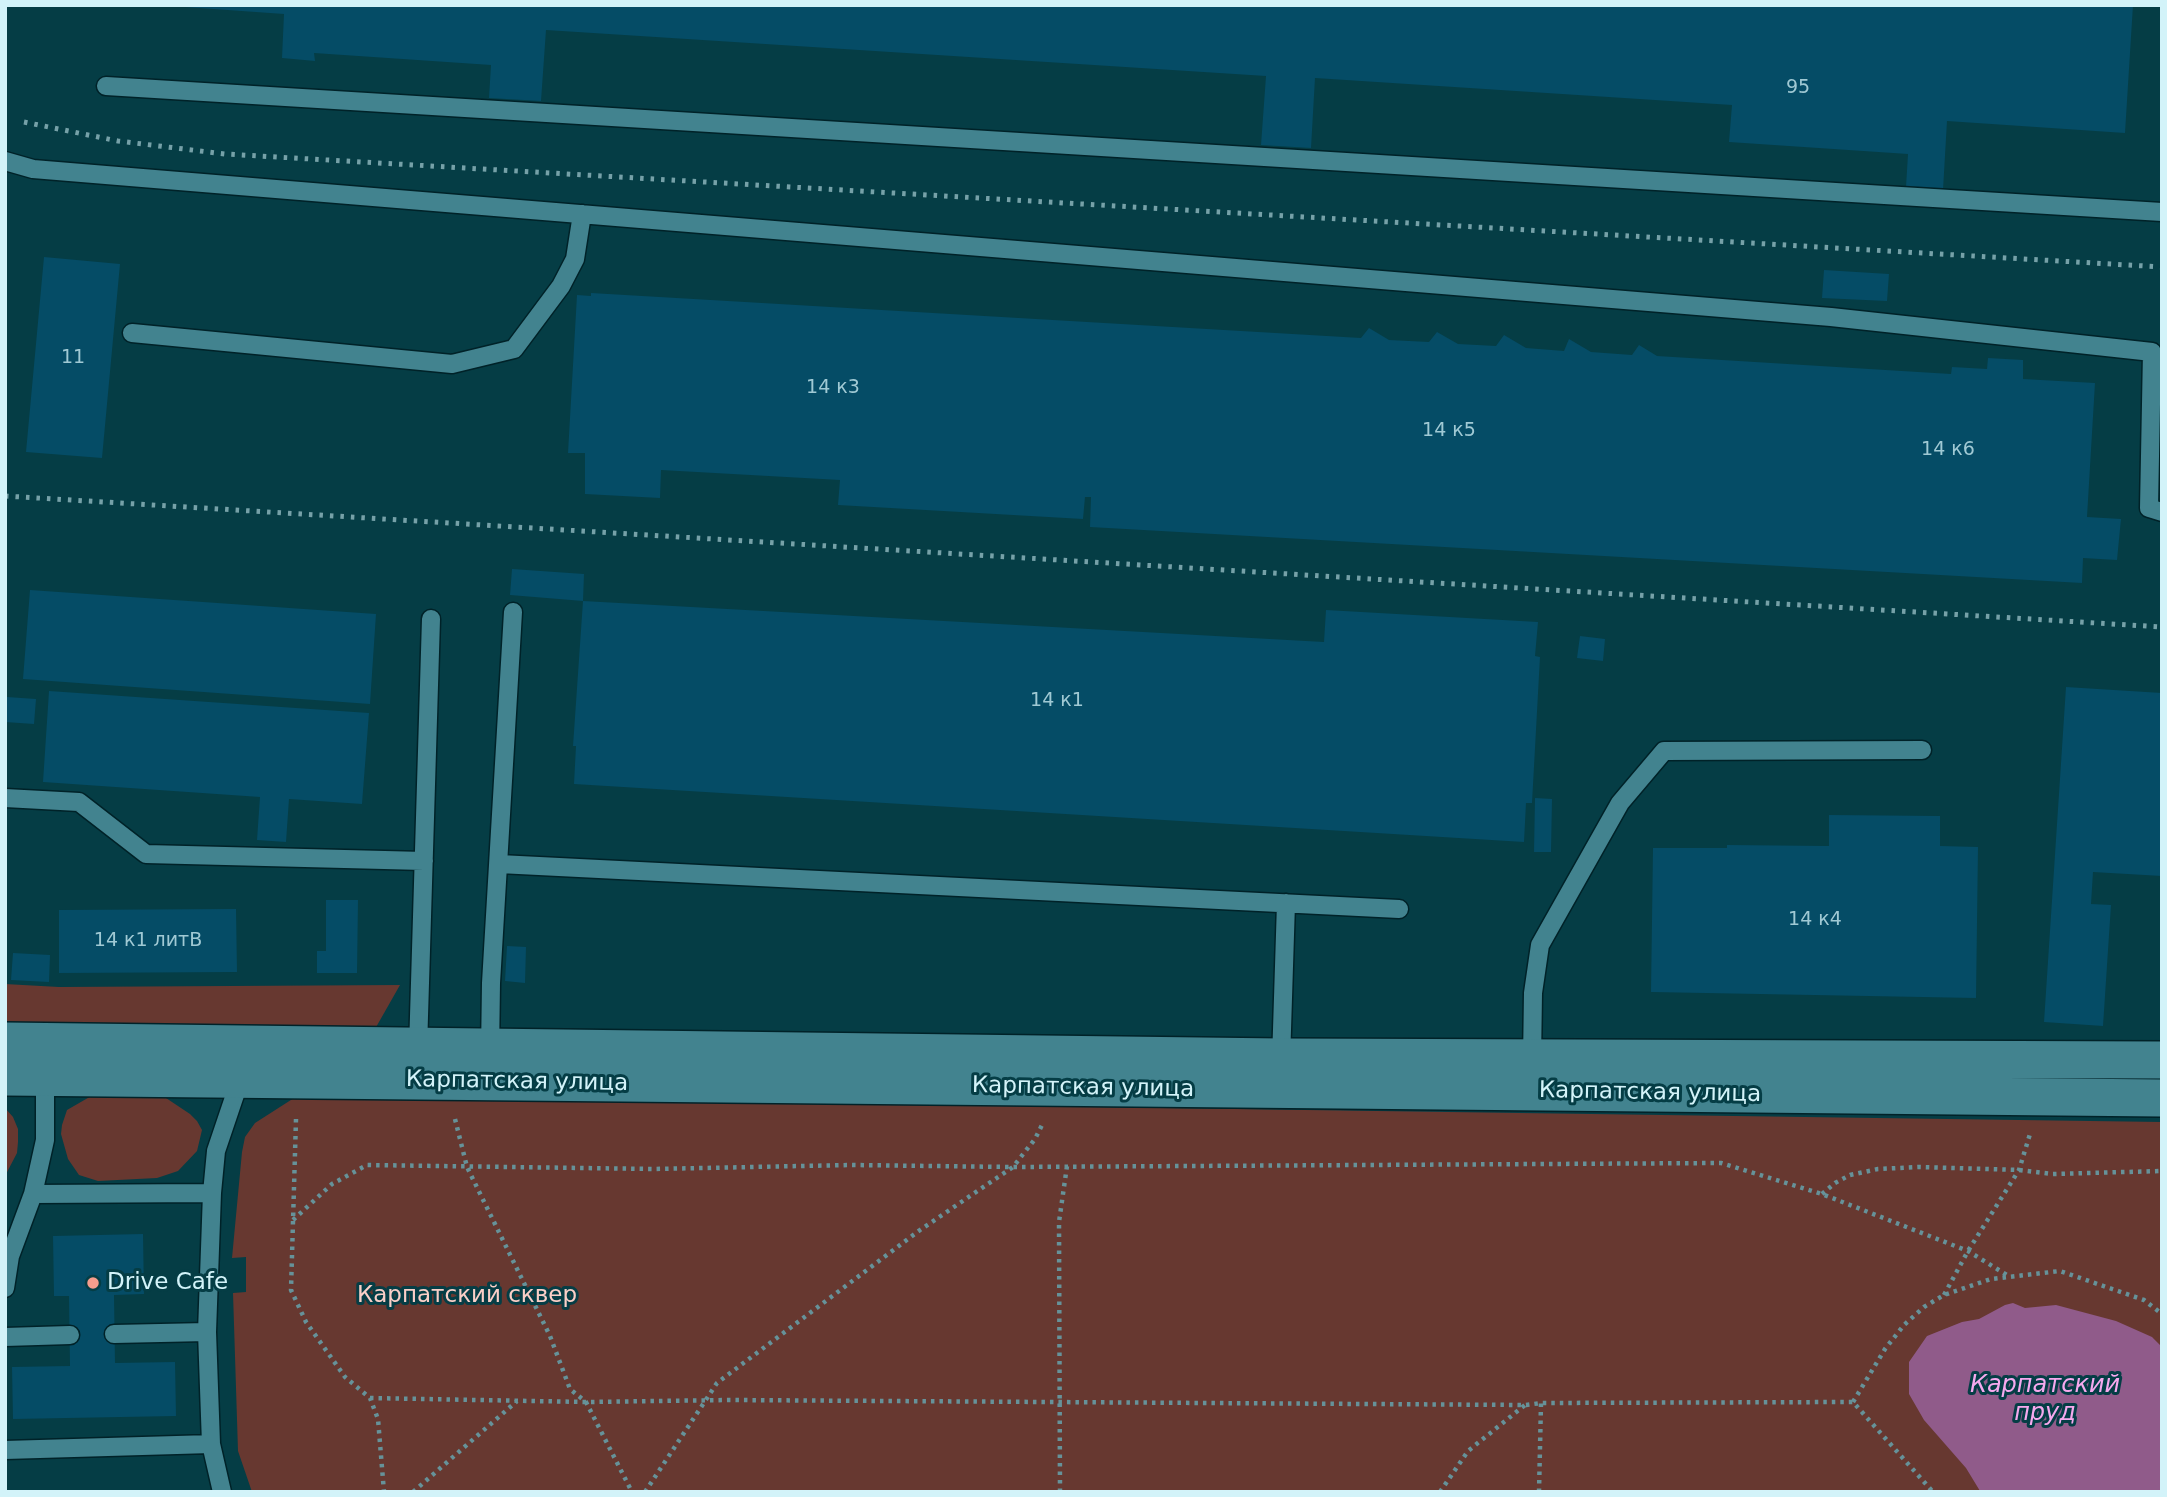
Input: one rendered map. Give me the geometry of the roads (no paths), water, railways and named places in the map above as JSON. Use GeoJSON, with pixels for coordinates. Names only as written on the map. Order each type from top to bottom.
{"type":"FeatureCollection","features":[{"type":"Feature","properties":{"kind":"street","name":"Карпатская улица"},"geometry":{"type":"LineString","coordinates":[[5,1041],[45,1059],[418,1063],[489,1082],[1047,1088],[1281,1073]]}},
{"type":"Feature","properties":{"kind":"street","name":"Карпатская улица"},"geometry":{"type":"LineString","coordinates":[[242,1061],[298,1079],[418,1063],[490,1046],[1281,1073],[1531,1075],[2162,1060]]}},
{"type":"Feature","properties":{"kind":"street","name":"Карпатская улица"},"geometry":{"type":"LineString","coordinates":[[5,1077],[45,1059]]}},
{"type":"Feature","properties":{"kind":"street","name":"Карпатская улица"},"geometry":{"type":"LineString","coordinates":[[1531,1075],[2043,1097],[2162,1098]]}},
{"type":"Feature","properties":{"kind":"lane"},"geometry":{"type":"LineString","coordinates":[[106,86],[2162,212]]}},
{"type":"Feature","properties":{"kind":"lane"},"geometry":{"type":"LineString","coordinates":[[5,161],[33,169],[1817,316],[2157,352],[2149,508],[2162,512]]}},
{"type":"Feature","properties":{"kind":"lane"},"geometry":{"type":"LineString","coordinates":[[132,333],[452,364],[514,349],[561,286],[575,259],[582,214]]}},
{"type":"Feature","properties":{"kind":"lane"},"geometry":{"type":"LineString","coordinates":[[489,1082],[513,612]]}},
{"type":"Feature","properties":{"kind":"lane"},"geometry":{"type":"LineString","coordinates":[[418,1063],[431,619]]}},
{"type":"Feature","properties":{"kind":"lane"},"geometry":{"type":"LineString","coordinates":[[1531,1075],[1533,993],[1540,945],[1620,803],[1664,751],[1922,750]]}},
{"type":"Feature","properties":{"kind":"lane"},"geometry":{"type":"LineString","coordinates":[[5,798],[79,802],[146,854],[424,861]]}},
{"type":"Feature","properties":{"kind":"lane"},"geometry":{"type":"LineString","coordinates":[[499,864],[1399,909]]}},
{"type":"Feature","properties":{"kind":"lane"},"geometry":{"type":"LineString","coordinates":[[1281,1073],[1286,903]]}},
{"type":"Feature","properties":{"kind":"lane"},"geometry":{"type":"LineString","coordinates":[[5,1288],[10,1256],[33,1194],[45,1140],[45,1059]]}},
{"type":"Feature","properties":{"kind":"lane"},"geometry":{"type":"LineString","coordinates":[[222,1492],[211,1444],[207,1332],[212,1193],[216,1151],[242,1061]]}},
{"type":"Feature","properties":{"kind":"lane"},"geometry":{"type":"LineString","coordinates":[[33,1194],[212,1193]]}},
{"type":"Feature","properties":{"kind":"lane"},"geometry":{"type":"LineString","coordinates":[[114,1334],[207,1332]]}},
{"type":"Feature","properties":{"kind":"lane"},"geometry":{"type":"LineString","coordinates":[[5,1337],[70,1335]]}},
{"type":"Feature","properties":{"kind":"lane"},"geometry":{"type":"LineString","coordinates":[[5,1450],[211,1444]]}},
{"type":"Feature","properties":{"kind":"water","name":"Карпатский пруд"},"geometry":{"type":"Polygon","coordinates":[[[2013,1303],[2025,1308],[2056,1305],[2116,1321],[2152,1337],[2162,1347],[2162,1492],[1980,1491],[1966,1468],[1924,1420],[1909,1394],[1909,1362],[1927,1336],[1962,1322],[1979,1319],[2013,1303]]]}},
{"type":"Feature","properties":{"kind":"railway"},"geometry":{"type":"LineString","coordinates":[[24,122],[118,141],[225,154],[2162,267]]}},
{"type":"Feature","properties":{"kind":"railway"},"geometry":{"type":"LineString","coordinates":[[5,496],[2162,627]]}},
{"type":"Feature","properties":{"kind":"place","name":"Drive Cafe"},"geometry":{"type":"Point","coordinates":[93,1283]}},
{"type":"Feature","properties":{"kind":"park label","name":"Карпатский сквер"},"geometry":{"type":"Point","coordinates":[467,1296]}}]}
